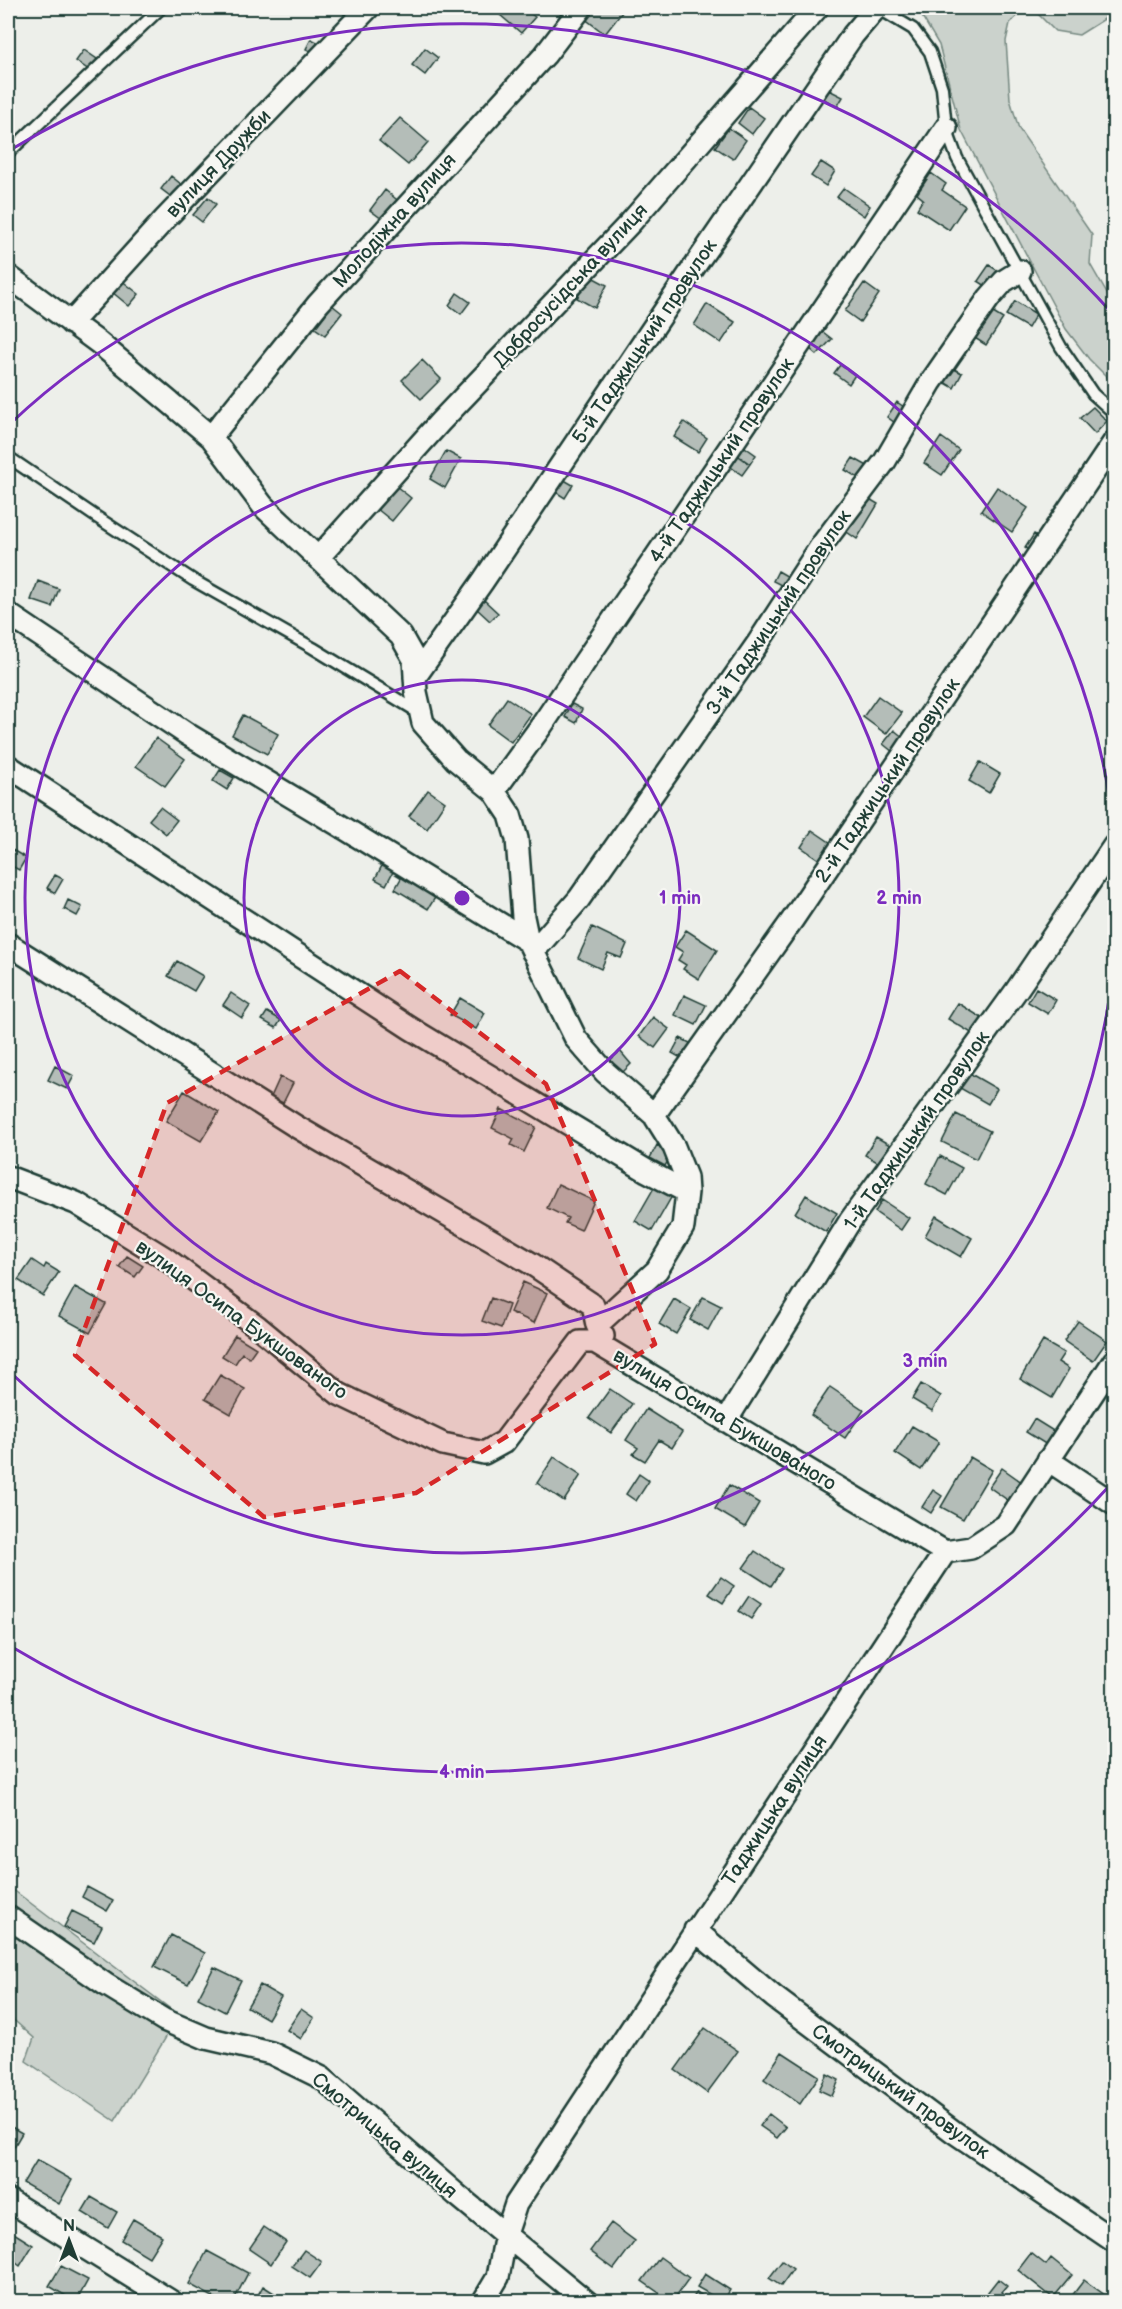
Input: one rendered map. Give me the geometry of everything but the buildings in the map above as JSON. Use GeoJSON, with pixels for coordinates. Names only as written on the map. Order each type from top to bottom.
{"type":"FeatureCollection","features":[{"type":"Feature","properties":{"kind":"street","name":"вулиця Дружби"},"geometry":{"type":"LineString","coordinates":[[71,323],[165,219],[368,8]]}},
{"type":"Feature","properties":{"kind":"street","name":"Молодіжна вулиця"},"geometry":{"type":"LineString","coordinates":[[211,437],[318,304],[545,55],[581,8]]}},
{"type":"Feature","properties":{"kind":"street","name":"Добросусідська вулиця"},"geometry":{"type":"LineString","coordinates":[[318,558],[440,422],[631,222],[817,8]]}},
{"type":"Feature","properties":{"kind":"street","name":"5-й Таджицький провулок"},"geometry":{"type":"LineString","coordinates":[[415,677],[483,581],[687,276],[853,35],[877,8]]}},
{"type":"Feature","properties":{"kind":"street","name":"4-й Таджицький провулок"},"geometry":{"type":"LineString","coordinates":[[494,791],[542,725],[946,128]]}},
{"type":"Feature","properties":{"kind":"street","name":"3-й Таджицький провулок"},"geometry":{"type":"LineString","coordinates":[[531,946],[579,899],[745,662],[821,546],[885,460],[931,382],[989,298],[1004,281],[1020,271]]}},
{"type":"Feature","properties":{"kind":"street"},"geometry":{"type":"LineString","coordinates":[[8,276],[71,323],[211,437],[263,506],[401,636],[414,659],[423,723],[456,760],[494,791],[510,815],[517,839],[523,917],[531,946],[576,1039],[605,1072],[654,1115],[674,1147],[686,1177],[687,1192],[683,1227],[657,1270],[597,1325]]}},
{"type":"Feature","properties":{"kind":"street","name":"2-й Таджицький провулок"},"geometry":{"type":"LineString","coordinates":[[654,1115],[793,919],[1114,442]]}},
{"type":"Feature","properties":{"kind":"street"},"geometry":{"type":"LineString","coordinates":[[8,614],[187,734],[344,828],[531,946]]}},
{"type":"Feature","properties":{"kind":"street"},"geometry":{"type":"LineString","coordinates":[[8,766],[410,1028],[647,1171],[687,1192]]}},
{"type":"Feature","properties":{"kind":"street","name":"1-й Таджицький провулок"},"geometry":{"type":"LineString","coordinates":[[726,1421],[850,1221],[1016,992],[1114,846]]}},
{"type":"Feature","properties":{"kind":"street"},"geometry":{"type":"LineString","coordinates":[[8,944],[297,1127],[532,1264],[593,1305],[597,1325],[613,1352]]}},
{"type":"Feature","properties":{"kind":"street","name":"вулиця Осипа Букшованого"},"geometry":{"type":"LineString","coordinates":[[8,1177],[76,1203],[155,1252],[258,1327],[339,1394],[443,1444],[484,1453],[504,1442],[580,1342],[595,1342],[945,1552]]}},
{"type":"Feature","properties":{"kind":"street"},"geometry":{"type":"LineString","coordinates":[[945,1552],[971,1548],[1006,1526],[1114,1361]]}},
{"type":"Feature","properties":{"kind":"street"},"geometry":{"type":"LineString","coordinates":[[1048,1461],[1114,1504]]}},
{"type":"Feature","properties":{"kind":"street","name":"Таджицька вулиця"},"geometry":{"type":"LineString","coordinates":[[483,2301],[498,2277],[516,2204],[945,1552]]}},
{"type":"Feature","properties":{"kind":"street","name":"Смотрицька вулиця"},"geometry":{"type":"LineString","coordinates":[[8,1917],[105,1984],[164,2020],[206,2038],[271,2053],[322,2078],[458,2195],[587,2301]]}},
{"type":"Feature","properties":{"kind":"street","name":"Смотрицький провулок"},"geometry":{"type":"LineString","coordinates":[[695,1930],[774,1997],[954,2132],[1114,2241]]}},
{"type":"Feature","properties":{"kind":"street"},"geometry":{"type":"LineString","coordinates":[[8,2200],[166,2300]]}},
{"type":"Feature","properties":{"kind":"lane"},"geometry":{"type":"LineString","coordinates":[[8,153],[161,8]]}},
{"type":"Feature","properties":{"kind":"lane"},"geometry":{"type":"LineString","coordinates":[[877,8],[913,30],[930,52],[942,88],[946,128],[957,158],[1074,366],[1093,394],[1114,413]]}},
{"type":"Feature","properties":{"kind":"lane"},"geometry":{"type":"LineString","coordinates":[[8,457],[193,580],[314,648],[421,713]]}},
{"type":"Feature","properties":{"kind":"highlighted area"},"geometry":{"type":"Polygon","coordinates":[[[400,971],[546,1084],[655,1344],[416,1493],[264,1517],[75,1355],[167,1103],[400,971]]]}},
{"type":"Feature","properties":{"kind":"shaded area"},"geometry":{"type":"Polygon","coordinates":[[[917,8],[1114,8],[1114,13],[1079,35],[1055,31],[1036,12],[1024,10],[1010,23],[1006,41],[1010,99],[1019,129],[1092,235],[1090,264],[1114,306],[1114,384],[1089,359],[1066,329],[961,130],[939,45],[917,8]]]}},
{"type":"Feature","properties":{"kind":"shaded area"},"geometry":{"type":"Polygon","coordinates":[[[8,1886],[177,2014],[165,2039],[115,2121],[26,2061],[34,2038],[8,2015],[8,1886]]]}}]}
